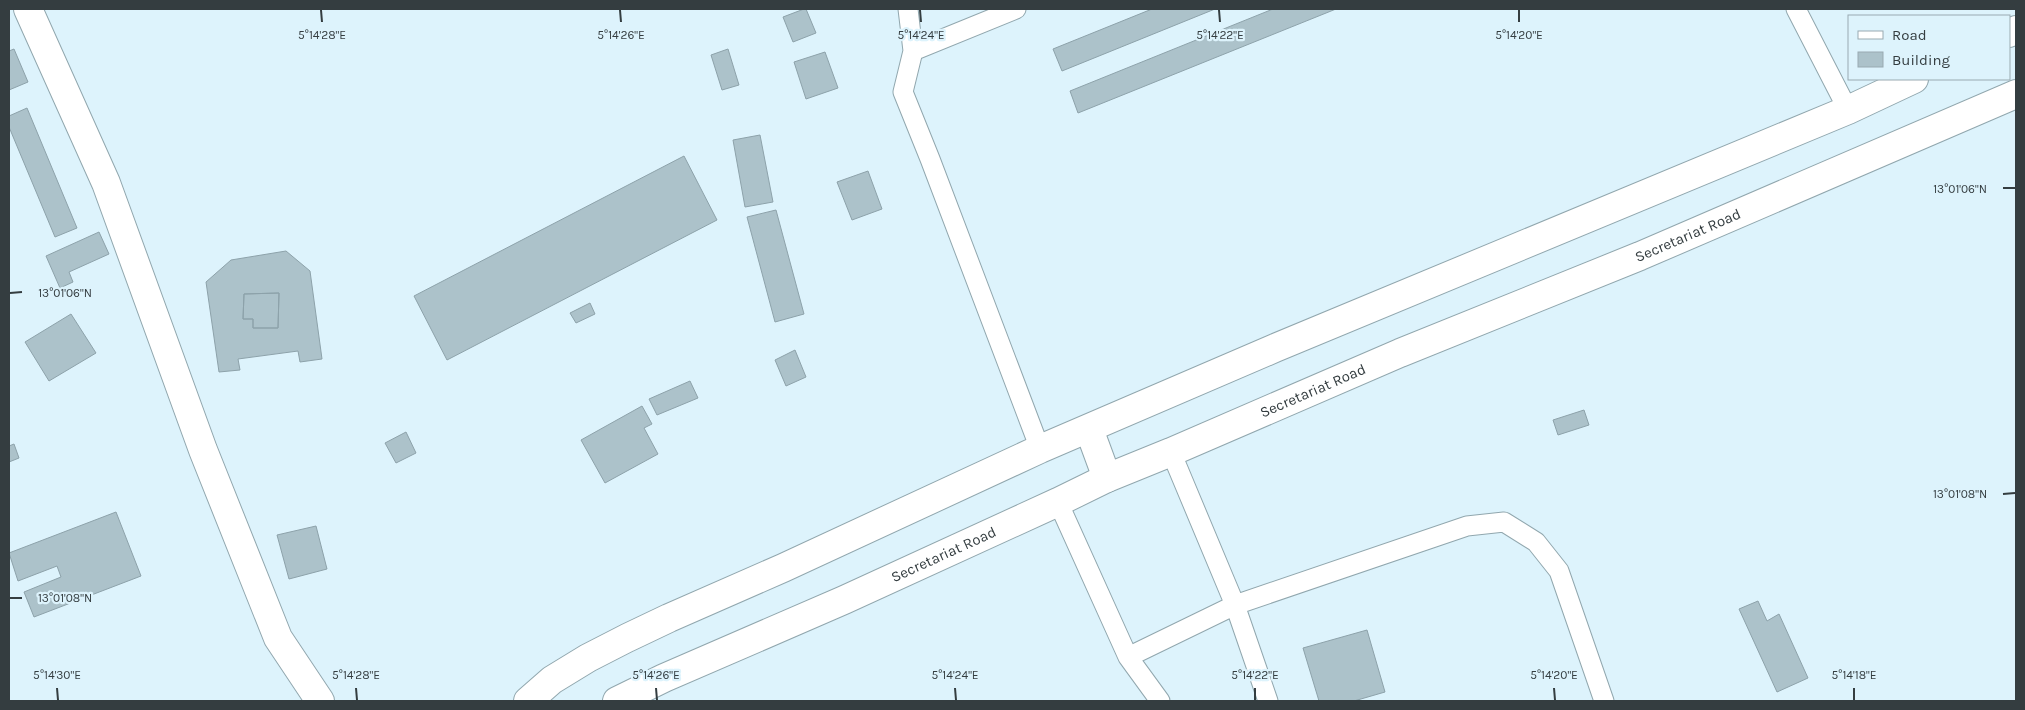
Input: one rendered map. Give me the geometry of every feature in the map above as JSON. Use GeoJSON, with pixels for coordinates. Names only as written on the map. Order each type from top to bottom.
{"type":"FeatureCollection","features":[{"type":"Feature","properties":{"kind":"street"},"geometry":{"type":"LineString","coordinates":[[28,9],[106,183],[203,450],[278,638],[320,701]]}},
{"type":"Feature","properties":{"kind":"street"},"geometry":{"type":"LineString","coordinates":[[528,701],[552,680],[588,658],[627,638],[1040,449],[1275,348],[1848,110],[1912,80]]}},
{"type":"Feature","properties":{"kind":"street","name":"Secretariat Road"},"geometry":{"type":"LineString","coordinates":[[617,701],[664,678],[844,600],[1107,478],[1400,353],[1640,256],[2016,94]]}},
{"type":"Feature","properties":{"kind":"street"},"geometry":{"type":"LineString","coordinates":[[1089,429],[1107,478]]}},
{"type":"Feature","properties":{"kind":"lane"},"geometry":{"type":"LineString","coordinates":[[908,9],[913,51],[903,92],[1040,449]]}},
{"type":"Feature","properties":{"kind":"lane"},"geometry":{"type":"LineString","coordinates":[[913,51],[1016,9]]}},
{"type":"Feature","properties":{"kind":"lane"},"geometry":{"type":"LineString","coordinates":[[1796,9],[1848,110]]}},
{"type":"Feature","properties":{"kind":"lane"},"geometry":{"type":"LineString","coordinates":[[1171,452],[1235,605],[1268,701]]}},
{"type":"Feature","properties":{"kind":"lane"},"geometry":{"type":"LineString","coordinates":[[1058,502],[1128,657],[1160,701]]}},
{"type":"Feature","properties":{"kind":"lane"},"geometry":{"type":"LineString","coordinates":[[1128,657],[1235,605],[1466,526],[1504,522],[1536,542],[1560,572],[1604,701]]}},
{"type":"Feature","properties":{"kind":"building"},"geometry":{"type":"Polygon","coordinates":[[[806,9],[816,33],[793,42],[783,17],[806,9]]]}},
{"type":"Feature","properties":{"kind":"building"},"geometry":{"type":"Polygon","coordinates":[[[1152,9],[1215,9],[1062,71],[1053,49],[1152,9]]]}},
{"type":"Feature","properties":{"kind":"building"},"geometry":{"type":"Polygon","coordinates":[[[1273,9],[1336,9],[1078,113],[1070,91],[1273,9]]]}},
{"type":"Feature","properties":{"kind":"building"},"geometry":{"type":"Polygon","coordinates":[[[14,49],[28,82],[9,90],[9,51],[14,49]]]}},
{"type":"Feature","properties":{"kind":"building"},"geometry":{"type":"Polygon","coordinates":[[[728,49],[739,85],[722,90],[711,55],[728,49]]]}},
{"type":"Feature","properties":{"kind":"building"},"geometry":{"type":"Polygon","coordinates":[[[825,52],[838,88],[806,99],[794,62],[825,52]]]}},
{"type":"Feature","properties":{"kind":"building"},"geometry":{"type":"Polygon","coordinates":[[[27,108],[77,228],[55,237],[9,127],[9,116],[27,108]]]}},
{"type":"Feature","properties":{"kind":"building"},"geometry":{"type":"Polygon","coordinates":[[[760,135],[773,202],[745,207],[733,140],[760,135]]]}},
{"type":"Feature","properties":{"kind":"building"},"geometry":{"type":"Polygon","coordinates":[[[684,156],[717,220],[447,360],[414,296],[684,156]]]}},
{"type":"Feature","properties":{"kind":"building"},"geometry":{"type":"Polygon","coordinates":[[[868,171],[882,209],[852,220],[837,182],[868,171]]]}},
{"type":"Feature","properties":{"kind":"building"},"geometry":{"type":"Polygon","coordinates":[[[776,210],[804,314],[775,322],[747,217],[776,210]]]}},
{"type":"Feature","properties":{"kind":"building"},"geometry":{"type":"Polygon","coordinates":[[[99,232],[109,254],[69,272],[73,282],[60,288],[46,256],[99,232]]]}},
{"type":"Feature","properties":{"kind":"building"},"geometry":{"type":"Polygon","coordinates":[[[286,251],[310,271],[322,359],[300,362],[298,351],[238,359],[240,370],[219,372],[206,282],[231,260],[286,251]],[[279,293],[244,294],[243,319],[253,319],[253,328],[278,328],[279,293]]]}},
{"type":"Feature","properties":{"kind":"building"},"geometry":{"type":"Polygon","coordinates":[[[279,293],[278,328],[253,328],[253,319],[243,319],[244,294],[279,293]]]}},
{"type":"Feature","properties":{"kind":"building"},"geometry":{"type":"Polygon","coordinates":[[[590,303],[595,314],[576,323],[570,313],[590,303]]]}},
{"type":"Feature","properties":{"kind":"building"},"geometry":{"type":"Polygon","coordinates":[[[71,314],[96,353],[49,381],[25,342],[71,314]]]}},
{"type":"Feature","properties":{"kind":"building"},"geometry":{"type":"Polygon","coordinates":[[[795,350],[806,377],[786,386],[775,360],[795,350]]]}},
{"type":"Feature","properties":{"kind":"building"},"geometry":{"type":"Polygon","coordinates":[[[690,381],[698,398],[657,415],[649,399],[690,381]]]}},
{"type":"Feature","properties":{"kind":"building"},"geometry":{"type":"Polygon","coordinates":[[[642,406],[652,424],[644,428],[658,454],[605,483],[581,440],[642,406]]]}},
{"type":"Feature","properties":{"kind":"building"},"geometry":{"type":"Polygon","coordinates":[[[1584,410],[1589,425],[1558,435],[1553,420],[1584,410]]]}},
{"type":"Feature","properties":{"kind":"building"},"geometry":{"type":"Polygon","coordinates":[[[406,432],[416,453],[396,463],[385,443],[406,432]]]}},
{"type":"Feature","properties":{"kind":"building"},"geometry":{"type":"Polygon","coordinates":[[[14,444],[19,458],[9,462],[9,446],[14,444]]]}},
{"type":"Feature","properties":{"kind":"building"},"geometry":{"type":"Polygon","coordinates":[[[116,512],[141,576],[34,617],[24,592],[61,577],[57,566],[18,581],[9,553],[116,512]]]}},
{"type":"Feature","properties":{"kind":"building"},"geometry":{"type":"Polygon","coordinates":[[[316,526],[327,569],[289,579],[277,535],[316,526]]]}},
{"type":"Feature","properties":{"kind":"building"},"geometry":{"type":"Polygon","coordinates":[[[1758,601],[1767,621],[1779,614],[1808,678],[1777,692],[1739,609],[1758,601]]]}},
{"type":"Feature","properties":{"kind":"building"},"geometry":{"type":"Polygon","coordinates":[[[1367,630],[1385,692],[1354,701],[1319,701],[1303,648],[1367,630]]]}}]}
